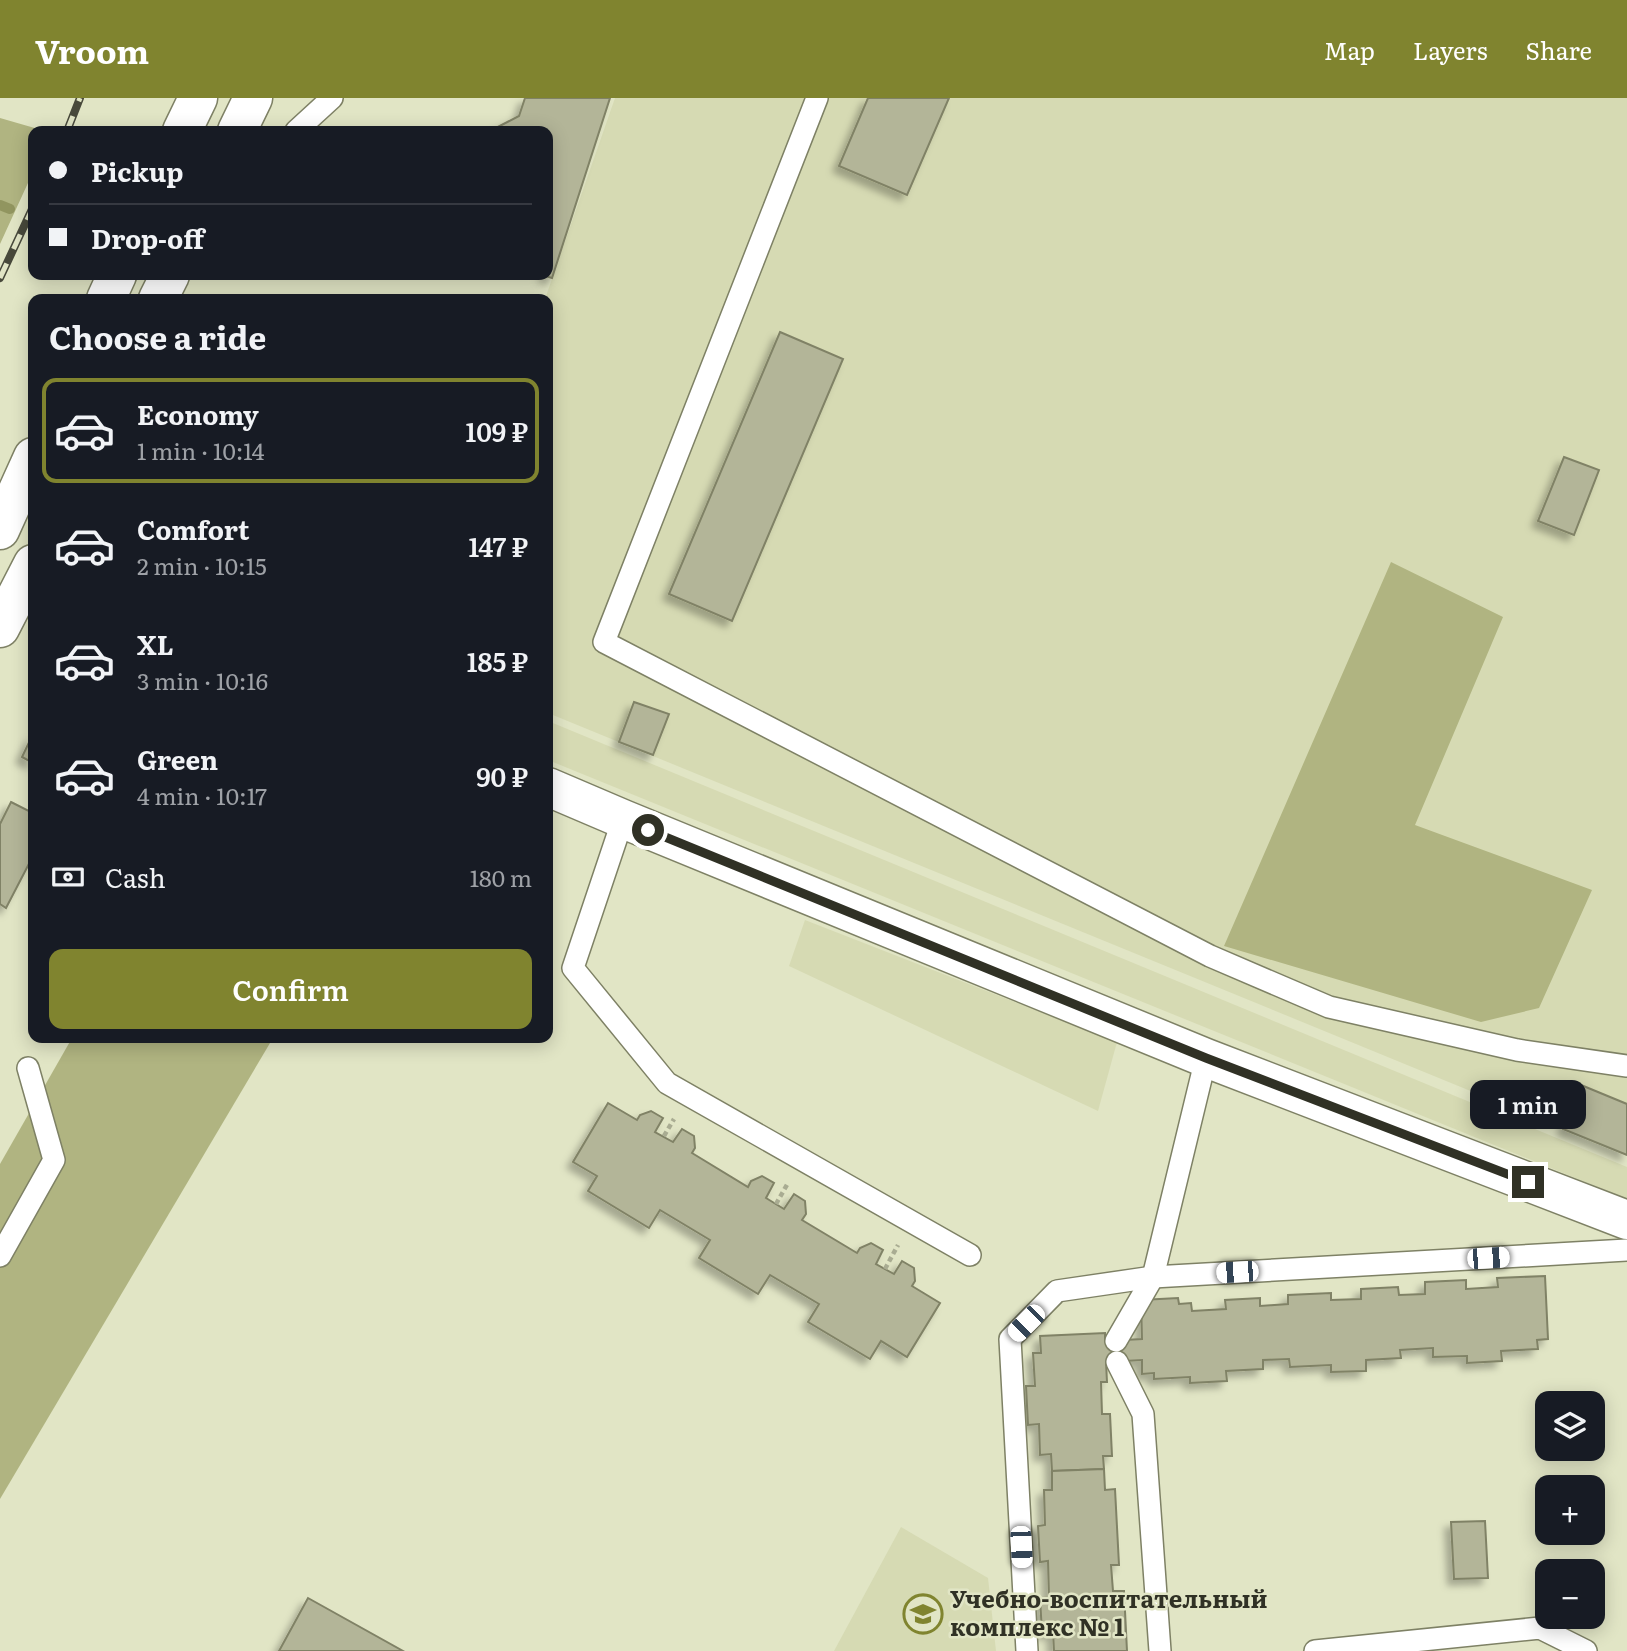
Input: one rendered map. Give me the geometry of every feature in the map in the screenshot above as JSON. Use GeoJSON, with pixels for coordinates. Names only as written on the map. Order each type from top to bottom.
{"type":"FeatureCollection","features":[{"type":"Feature","properties":{"kind":"main road"},"geometry":{"type":"LineString","coordinates":[[184,126],[198,98]]}},
{"type":"Feature","properties":{"kind":"main road"},"geometry":{"type":"LineString","coordinates":[[239,126],[253,98]]}},
{"type":"Feature","properties":{"kind":"main road"},"geometry":{"type":"LineString","coordinates":[[0,530],[28,468]]}},
{"type":"Feature","properties":{"kind":"main road"},"geometry":{"type":"LineString","coordinates":[[0,628],[28,575]]}},
{"type":"Feature","properties":{"kind":"main road"},"geometry":{"type":"LineString","coordinates":[[553,789],[1206,1058],[1627,1220]]}},
{"type":"Feature","properties":{"kind":"lane"},"geometry":{"type":"LineString","coordinates":[[301,126],[332,98]]}},
{"type":"Feature","properties":{"kind":"lane"},"geometry":{"type":"LineString","coordinates":[[817,98],[604,642],[1210,956],[1329,1007],[1517,1050],[1627,1066]]}},
{"type":"Feature","properties":{"kind":"lane"},"geometry":{"type":"LineString","coordinates":[[623,819],[573,968],[667,1083],[970,1255]]}},
{"type":"Feature","properties":{"kind":"lane"},"geometry":{"type":"LineString","coordinates":[[1160,1651],[1143,1414],[1117,1351],[1153,1277],[1206,1058]]}},
{"type":"Feature","properties":{"kind":"lane"},"geometry":{"type":"LineString","coordinates":[[0,1256],[54,1160],[28,1069]]}},
{"type":"Feature","properties":{"kind":"lane"},"geometry":{"type":"LineString","coordinates":[[1027,1651],[1010,1339],[1057,1291],[1153,1277],[1627,1250]]}},
{"type":"Feature","properties":{"kind":"lane"},"geometry":{"type":"LineString","coordinates":[[1315,1651],[1540,1628],[1586,1651]]}},
{"type":"Feature","properties":{"kind":"shaded area"},"geometry":{"type":"Polygon","coordinates":[[[615,98],[1627,98],[1627,1155],[553,715],[553,294],[547,294],[615,98]]]}},
{"type":"Feature","properties":{"kind":"shaded area"},"geometry":{"type":"Polygon","coordinates":[[[0,118],[28,126],[28,183],[0,244],[0,118]]]}},
{"type":"Feature","properties":{"kind":"shaded area"},"geometry":{"type":"Polygon","coordinates":[[[1391,562],[1503,617],[1415,825],[1592,890],[1539,1008],[1481,1022],[1224,946],[1391,562]]]}},
{"type":"Feature","properties":{"kind":"shaded area"},"geometry":{"type":"Polygon","coordinates":[[[553,723],[1627,1167],[1627,1199],[553,762],[553,723]]]}},
{"type":"Feature","properties":{"kind":"shaded area"},"geometry":{"type":"Polygon","coordinates":[[[805,920],[1117,1042],[1098,1111],[789,966],[805,920]]]}},
{"type":"Feature","properties":{"kind":"shaded area"},"geometry":{"type":"Polygon","coordinates":[[[69,1043],[270,1043],[0,1499],[0,1164],[69,1043]]]}},
{"type":"Feature","properties":{"kind":"shaded area","name":"Учебно-воспитательный комплекс № 1"},"geometry":{"type":"Polygon","coordinates":[[[901,1527],[988,1578],[996,1651],[834,1651],[901,1527]]]}},
{"type":"Feature","properties":{"kind":"building"},"geometry":{"type":"Polygon","coordinates":[[[525,98],[610,98],[553,275],[553,126],[500,126],[519,116],[525,98]]]}},
{"type":"Feature","properties":{"kind":"building"},"geometry":{"type":"Polygon","coordinates":[[[868,98],[949,98],[907,195],[839,166],[868,98]]]}},
{"type":"Feature","properties":{"kind":"building"},"geometry":{"type":"Polygon","coordinates":[[[780,332],[843,359],[732,621],[669,594],[780,332]]]}},
{"type":"Feature","properties":{"kind":"building"},"geometry":{"type":"Polygon","coordinates":[[[1564,457],[1599,470],[1574,535],[1538,521],[1564,457]]]}},
{"type":"Feature","properties":{"kind":"building"},"geometry":{"type":"Polygon","coordinates":[[[634,702],[669,714],[653,755],[619,742],[634,702]]]}},
{"type":"Feature","properties":{"kind":"building"},"geometry":{"type":"Polygon","coordinates":[[[28,744],[28,760],[22,757],[28,744]]]}},
{"type":"Feature","properties":{"kind":"building"},"geometry":{"type":"Polygon","coordinates":[[[11,802],[28,810],[28,866],[6,908],[0,904],[0,824],[11,802]]]}},
{"type":"Feature","properties":{"kind":"building"},"geometry":{"type":"Polygon","coordinates":[[[1581,1085],[1627,1104],[1627,1155],[1563,1129],[1581,1085]]]}},
{"type":"Feature","properties":{"kind":"building"},"geometry":{"type":"Polygon","coordinates":[[[608,1103],[637,1120],[640,1115],[651,1111],[663,1118],[655,1132],[673,1142],[682,1129],[694,1136],[695,1148],[692,1153],[748,1187],[751,1181],[762,1176],[774,1183],[766,1198],[784,1209],[794,1194],[805,1201],[806,1214],[802,1220],[857,1253],[860,1248],[871,1243],[883,1250],[876,1264],[894,1274],[902,1261],[914,1268],[915,1281],[912,1286],[940,1303],[907,1357],[881,1341],[870,1359],[808,1322],[819,1304],[770,1275],[758,1294],[699,1258],[710,1240],[660,1210],[649,1228],[588,1191],[597,1176],[573,1162],[608,1103]]]}},
{"type":"Feature","properties":{"kind":"building"},"geometry":{"type":"Polygon","coordinates":[[[1545,1276],[1548,1339],[1537,1340],[1538,1349],[1501,1351],[1502,1361],[1467,1363],[1467,1356],[1433,1357],[1433,1348],[1400,1350],[1401,1358],[1366,1360],[1366,1371],[1331,1372],[1331,1365],[1290,1367],[1289,1359],[1263,1360],[1263,1369],[1226,1371],[1227,1381],[1190,1383],[1190,1377],[1154,1379],[1154,1373],[1142,1374],[1142,1360],[1106,1362],[1107,1382],[1101,1382],[1102,1414],[1110,1414],[1112,1456],[1103,1456],[1104,1469],[1052,1471],[1051,1454],[1040,1455],[1039,1424],[1028,1425],[1026,1386],[1035,1386],[1033,1353],[1041,1353],[1040,1336],[1105,1333],[1105,1341],[1142,1339],[1141,1300],[1178,1298],[1179,1304],[1191,1303],[1192,1311],[1226,1309],[1225,1300],[1260,1298],[1260,1306],[1288,1304],[1288,1295],[1331,1293],[1331,1300],[1361,1299],[1361,1289],[1398,1287],[1399,1295],[1425,1294],[1425,1282],[1466,1280],[1466,1289],[1498,1287],[1497,1278],[1545,1276]]]}},
{"type":"Feature","properties":{"kind":"building"},"geometry":{"type":"Polygon","coordinates":[[[1104,1469],[1105,1490],[1115,1489],[1119,1565],[1111,1565],[1113,1591],[1124,1591],[1127,1651],[1054,1651],[1053,1632],[1042,1633],[1040,1598],[1049,1597],[1048,1561],[1040,1562],[1038,1526],[1045,1525],[1044,1490],[1052,1490],[1052,1471],[1104,1469]]]}},
{"type":"Feature","properties":{"kind":"building"},"geometry":{"type":"Polygon","coordinates":[[[1485,1521],[1488,1578],[1454,1579],[1451,1522],[1485,1521]]]}},
{"type":"Feature","properties":{"kind":"building"},"geometry":{"type":"Polygon","coordinates":[[[308,1598],[403,1651],[279,1651],[308,1598]]]}},
{"type":"Feature","properties":{"kind":"waterway"},"geometry":{"type":"LineString","coordinates":[[0,205],[10,209]]}},
{"type":"Feature","properties":{"kind":"railway"},"geometry":{"type":"LineString","coordinates":[[69,126],[80,98]]}},
{"type":"Feature","properties":{"kind":"railway"},"geometry":{"type":"LineString","coordinates":[[0,278],[28,218]]}},
{"type":"Feature","properties":{"kind":"place","name":"Учебно-воспитательный комплекс № 1"},"geometry":{"type":"Point","coordinates":[923,1614]}},
{"type":"Feature","properties":{"kind":"route"},"geometry":{"type":"LineString","coordinates":[[648,830],[1206,1058],[1528,1182]]}}]}
